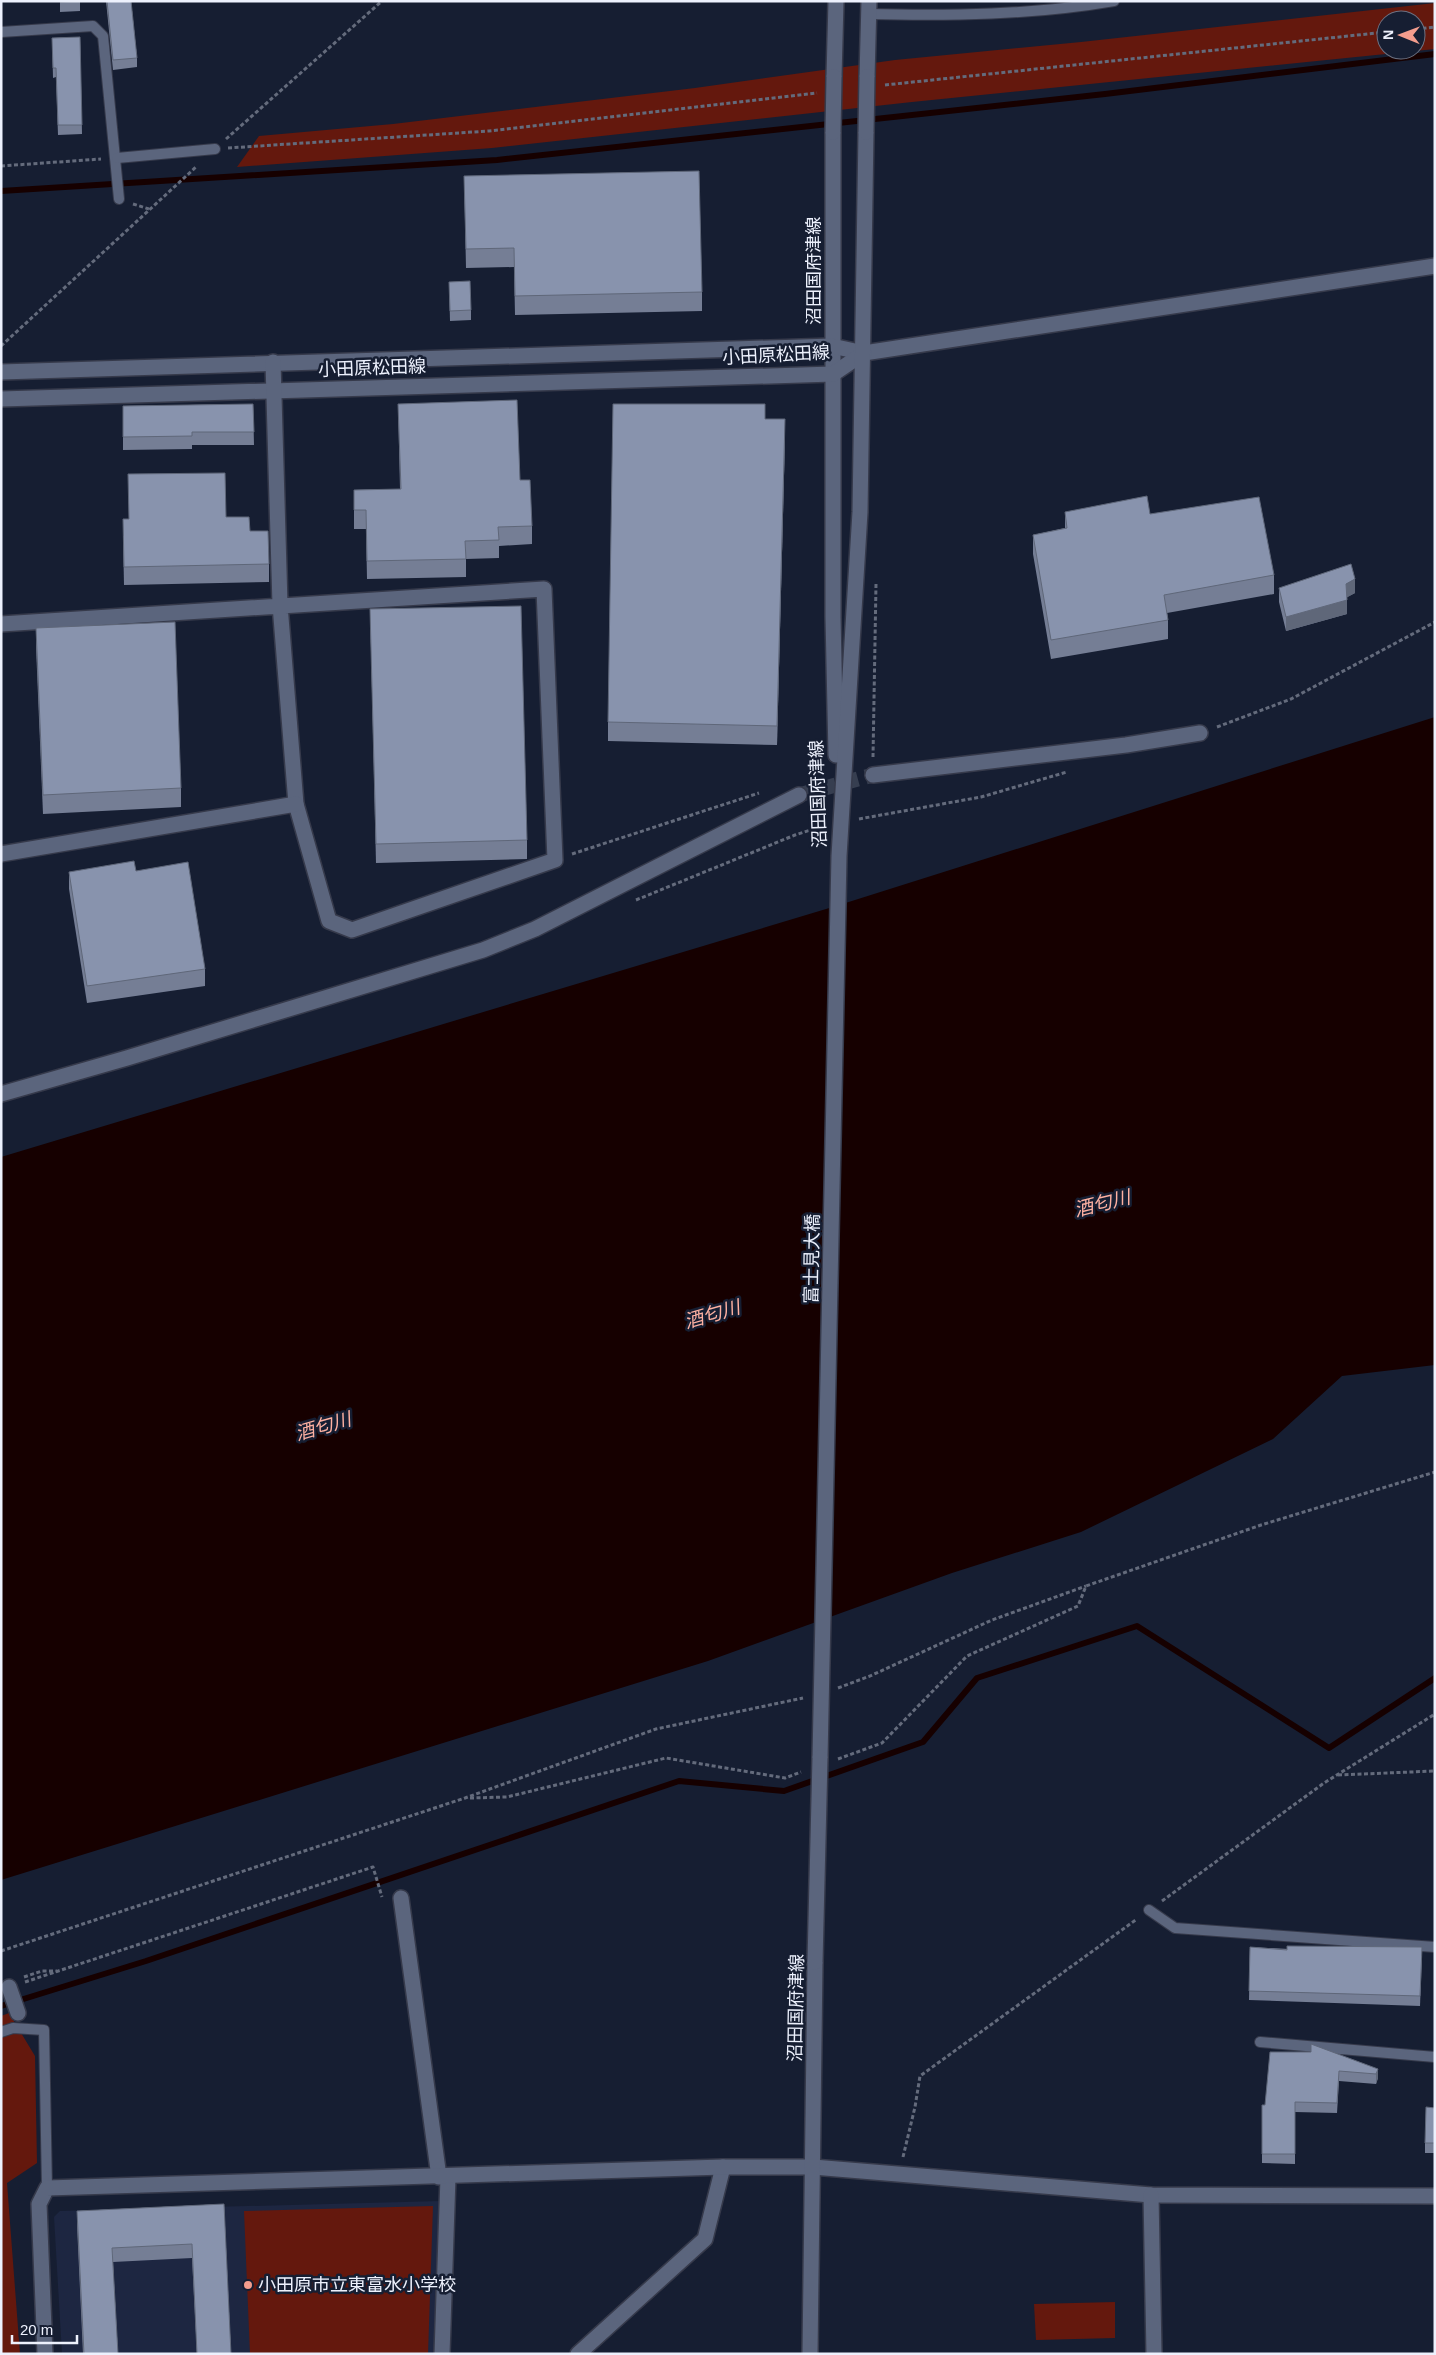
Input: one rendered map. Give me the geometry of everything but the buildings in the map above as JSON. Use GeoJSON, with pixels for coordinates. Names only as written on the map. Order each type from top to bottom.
{"type":"FeatureCollection","features":[{"type":"Feature","properties":{"kind":"street","name":"沼田国府津線"},"geometry":{"type":"LineString","coordinates":[[836,1],[832,346],[833,617],[839,856]]}},
{"type":"Feature","properties":{"kind":"street","name":"沼田国府津線"},"geometry":{"type":"LineString","coordinates":[[839,821],[860,512],[866,132],[872,81],[868,8]]}},
{"type":"Feature","properties":{"kind":"street"},"geometry":{"type":"LineString","coordinates":[[864,353],[1435,266]]}},
{"type":"Feature","properties":{"kind":"street","name":"小田原松田線"},"geometry":{"type":"LineString","coordinates":[[1,372],[272,362],[832,346],[864,353]]}},
{"type":"Feature","properties":{"kind":"street","name":"小田原松田線"},"geometry":{"type":"LineString","coordinates":[[1,398],[833,374],[864,353]]}},
{"type":"Feature","properties":{"kind":"street"},"geometry":{"type":"LineString","coordinates":[[1,624],[280,605],[544,589],[555,860],[352,930],[329,920],[296,804],[280,605],[275,390],[272,362]]}},
{"type":"Feature","properties":{"kind":"street"},"geometry":{"type":"LineString","coordinates":[[873,775],[1126,745],[1200,733]]}},
{"type":"Feature","properties":{"kind":"street"},"geometry":{"type":"LineString","coordinates":[[1,1094],[484,950],[535,928],[798,795]]}},
{"type":"Feature","properties":{"kind":"street"},"geometry":{"type":"LineString","coordinates":[[1,854],[296,804]]}},
{"type":"Feature","properties":{"kind":"street","name":"富士見大橋"},"geometry":{"type":"LineString","coordinates":[[822,1663],[839,856]]}},
{"type":"Feature","properties":{"kind":"street","name":"沼田国府津線"},"geometry":{"type":"LineString","coordinates":[[810,2354],[815,1962],[824,1760],[821,1694],[822,1663]]}},
{"type":"Feature","properties":{"kind":"street"},"geometry":{"type":"LineString","coordinates":[[401,1898],[444,2177],[442,2354]]}},
{"type":"Feature","properties":{"kind":"street"},"geometry":{"type":"LineString","coordinates":[[14,1982],[18,2013]]}},
{"type":"Feature","properties":{"kind":"street"},"geometry":{"type":"LineString","coordinates":[[578,2354],[705,2240],[723,2167]]}},
{"type":"Feature","properties":{"kind":"street"},"geometry":{"type":"LineString","coordinates":[[45,2354],[39,2204],[48,2188],[723,2167],[813,2167],[1151,2195],[1435,2196]]}},
{"type":"Feature","properties":{"kind":"street"},"geometry":{"type":"LineString","coordinates":[[1151,2195],[1154,2354]]}},
{"type":"Feature","properties":{"kind":"lane"},"geometry":{"type":"LineString","coordinates":[[868,8],[947,16],[1079,7],[1114,1]]}},
{"type":"Feature","properties":{"kind":"lane"},"geometry":{"type":"LineString","coordinates":[[1,32],[93,26],[103,36],[119,199]]}},
{"type":"Feature","properties":{"kind":"lane"},"geometry":{"type":"LineString","coordinates":[[116,158],[215,149]]}},
{"type":"Feature","properties":{"kind":"lane"},"geometry":{"type":"LineString","coordinates":[[1149,1910],[1174,1928],[1435,1947]]}},
{"type":"Feature","properties":{"kind":"lane"},"geometry":{"type":"LineString","coordinates":[[1,2032],[13,2028],[44,2030],[48,2188]]}},
{"type":"Feature","properties":{"kind":"lane"},"geometry":{"type":"LineString","coordinates":[[1260,2042],[1435,2057]]}},
{"type":"Feature","properties":{"kind":"path"},"geometry":{"type":"LineString","coordinates":[[215,149],[382,1]]}},
{"type":"Feature","properties":{"kind":"path"},"geometry":{"type":"LineString","coordinates":[[872,81],[1376,33]]}},
{"type":"Feature","properties":{"kind":"path"},"geometry":{"type":"LineString","coordinates":[[215,149],[489,131],[819,92]]}},
{"type":"Feature","properties":{"kind":"path"},"geometry":{"type":"LineString","coordinates":[[1,166],[116,158]]}},
{"type":"Feature","properties":{"kind":"path"},"geometry":{"type":"LineString","coordinates":[[1,346],[203,160]]}},
{"type":"Feature","properties":{"kind":"path"},"geometry":{"type":"LineString","coordinates":[[1200,733],[1291,699],[1435,622]]}},
{"type":"Feature","properties":{"kind":"path"},"geometry":{"type":"LineString","coordinates":[[634,901],[795,834],[839,821],[981,797],[1072,771]]}},
{"type":"Feature","properties":{"kind":"path"},"geometry":{"type":"LineString","coordinates":[[555,860],[767,790]]}},
{"type":"Feature","properties":{"kind":"path"},"geometry":{"type":"LineString","coordinates":[[1,1951],[465,1798],[656,1729],[821,1694],[870,1676],[992,1620],[1086,1586],[1261,1525],[1435,1472]]}},
{"type":"Feature","properties":{"kind":"path"},"geometry":{"type":"LineString","coordinates":[[824,1760],[882,1744],[967,1656],[1078,1606],[1086,1586]]}},
{"type":"Feature","properties":{"kind":"path"},"geometry":{"type":"LineString","coordinates":[[465,1798],[507,1796],[666,1758],[785,1778],[802,1771]]}},
{"type":"Feature","properties":{"kind":"path"},"geometry":{"type":"LineString","coordinates":[[1337,1776],[1435,1771]]}},
{"type":"Feature","properties":{"kind":"path"},"geometry":{"type":"LineString","coordinates":[[14,1982],[60,1972],[373,1867],[383,1899]]}},
{"type":"Feature","properties":{"kind":"path"},"geometry":{"type":"LineString","coordinates":[[14,1982],[42,1971],[60,1972]]}},
{"type":"Feature","properties":{"kind":"shaded area"},"geometry":{"type":"Polygon","coordinates":[[[1435,3],[1435,49],[1426,50],[1426,10],[1376,10],[1376,55],[912,102],[492,148],[237,167],[259,136],[393,124],[695,88],[895,60],[1081,42],[1435,3]]]}},
{"type":"Feature","properties":{"kind":"shaded area"},"geometry":{"type":"Polygon","coordinates":[[[9,2013],[35,2056],[37,2163],[7,2183],[20,2354],[1,2354],[1,2016],[9,2013]]]}},
{"type":"Feature","properties":{"kind":"shaded area","name":"小田原市立東富水小学校"},"geometry":{"type":"Polygon","coordinates":[[[441,2201],[434,2354],[62,2354],[54,2217],[60,2211],[441,2201]]]}},
{"type":"Feature","properties":{"kind":"shaded area"},"geometry":{"type":"Polygon","coordinates":[[[433,2206],[428,2354],[250,2354],[244,2211],[433,2206]]]}},
{"type":"Feature","properties":{"kind":"shaded area"},"geometry":{"type":"Polygon","coordinates":[[[1115,2302],[1115,2338],[1036,2340],[1034,2304],[1115,2302]]]}},
{"type":"Feature","properties":{"kind":"water","name":"酒匂川"},"geometry":{"type":"Polygon","coordinates":[[[1435,717],[1435,1365],[1342,1376],[1273,1439],[1081,1532],[952,1573],[708,1661],[1,1880],[1,1157],[836,906],[1435,717]]]}},
{"type":"Feature","properties":{"kind":"waterway"},"geometry":{"type":"LineString","coordinates":[[1,191],[497,160],[1105,94],[1435,54]]}},
{"type":"Feature","properties":{"kind":"waterway"},"geometry":{"type":"LineString","coordinates":[[1,2006],[146,1961],[679,1781],[784,1791],[923,1742],[977,1678],[1137,1626],[1329,1748],[1435,1678]]}},
{"type":"Feature","properties":{"kind":"tunnel"},"geometry":{"type":"LineString","coordinates":[[799,795],[873,775]]}},
{"type":"Feature","properties":{"kind":"place","name":"小田原市立東富水小学校"},"geometry":{"type":"Point","coordinates":[248,2285]}}]}
